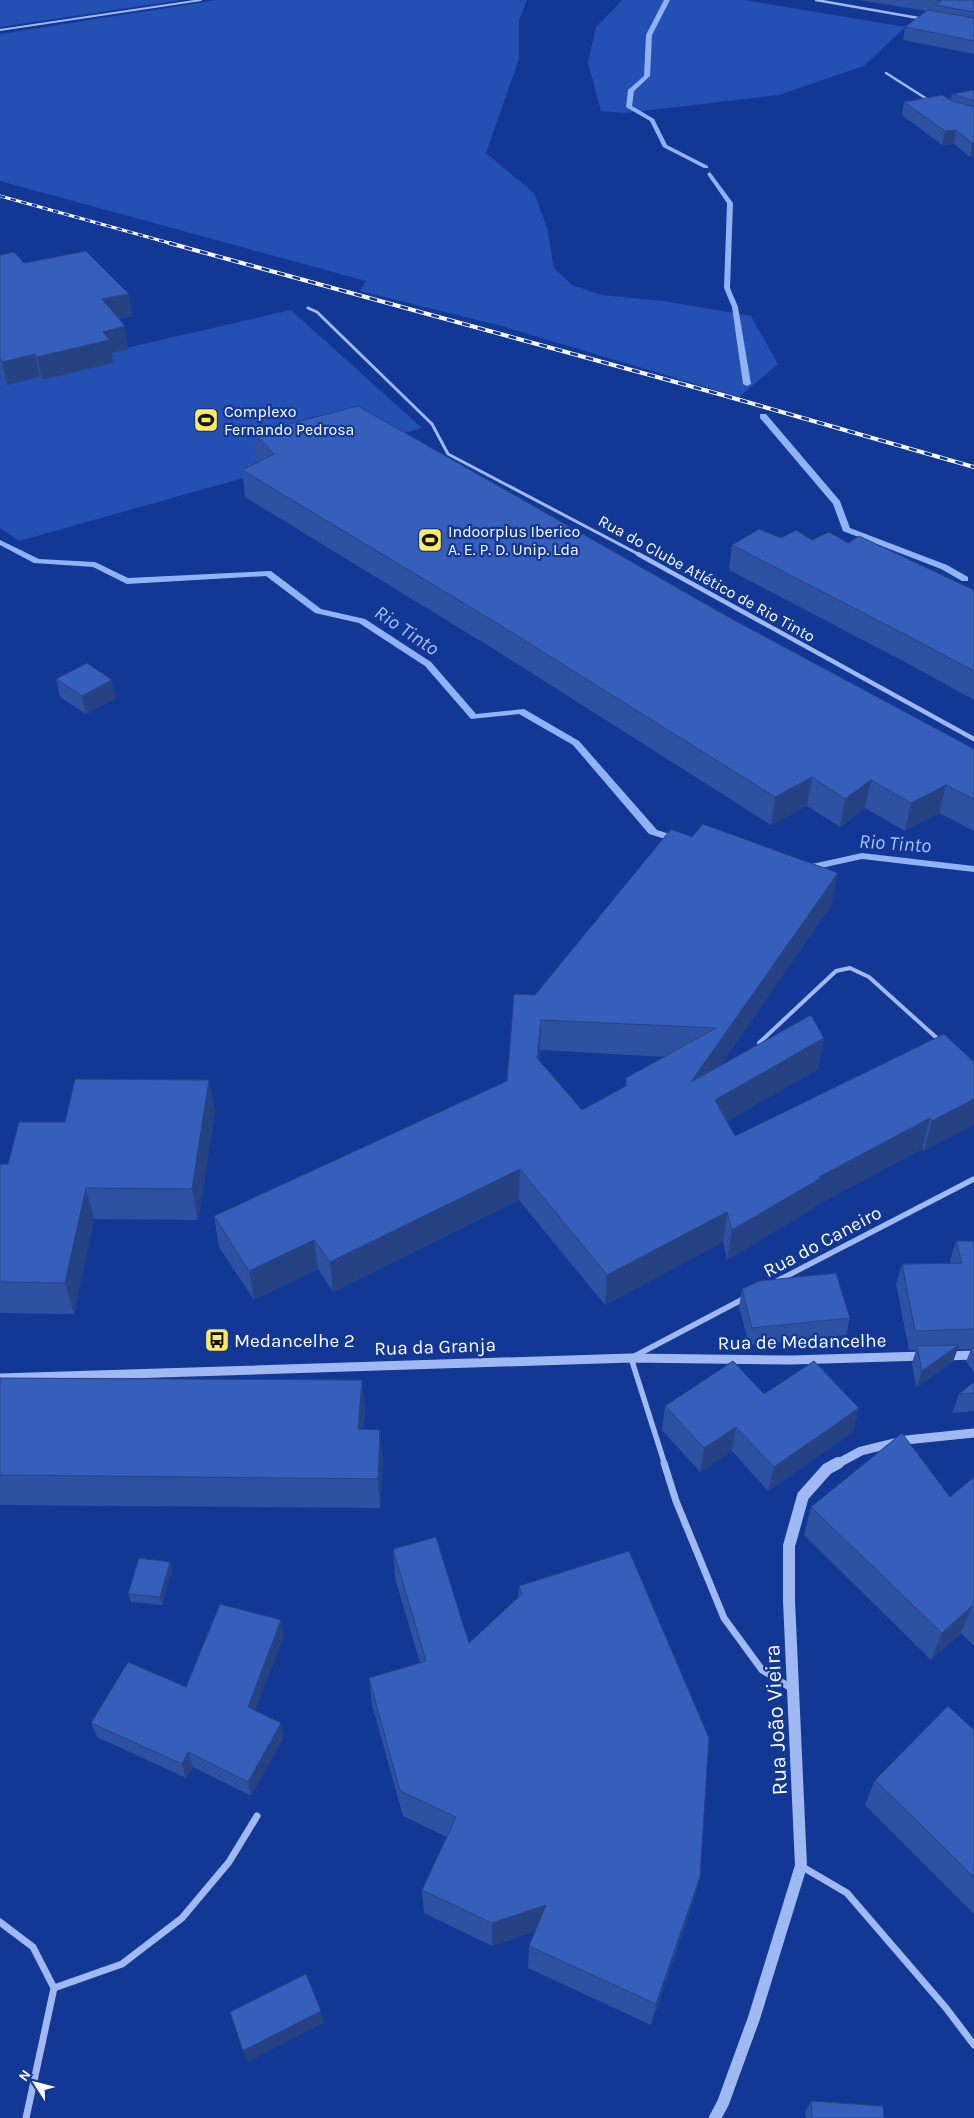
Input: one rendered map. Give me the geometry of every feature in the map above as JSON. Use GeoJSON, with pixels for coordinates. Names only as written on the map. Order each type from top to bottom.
{"type":"FeatureCollection","features":[{"type":"Feature","properties":{"kind":"street"},"geometry":{"type":"LineString","coordinates":[[816,0],[928,20]]}},
{"type":"Feature","properties":{"kind":"street"},"geometry":{"type":"LineString","coordinates":[[886,73],[934,104]]}},
{"type":"Feature","properties":{"kind":"street","name":"Rua do Clube Atlético de Rio Tinto"},"geometry":{"type":"LineString","coordinates":[[308,308],[317,312],[432,424],[448,454],[657,564],[974,739]]}},
{"type":"Feature","properties":{"kind":"street","name":"Rua do Caneiro"},"geometry":{"type":"LineString","coordinates":[[772,1284],[974,1179]]}},
{"type":"Feature","properties":{"kind":"street","name":"Rua do Caneiro"},"geometry":{"type":"LineString","coordinates":[[631,1358],[755,1293]]}},
{"type":"Feature","properties":{"kind":"street","name":"Rua de Medancelhe"},"geometry":{"type":"LineString","coordinates":[[631,1358],[791,1360],[974,1355]]}},
{"type":"Feature","properties":{"kind":"street"},"geometry":{"type":"LineString","coordinates":[[631,1358],[676,1501],[724,1618],[762,1670],[794,1690]]}},
{"type":"Feature","properties":{"kind":"street","name":"Rua da Granja"},"geometry":{"type":"LineString","coordinates":[[0,1378],[631,1358]]}},
{"type":"Feature","properties":{"kind":"street","name":"Rua João Vieira"},"geometry":{"type":"LineString","coordinates":[[715,2118],[723,2103],[754,2018],[801,1866],[789,1546],[803,1496],[826,1470],[861,1451],[906,1440],[974,1433]]}},
{"type":"Feature","properties":{"kind":"street"},"geometry":{"type":"LineString","coordinates":[[54,1988],[122,1964],[182,1918],[229,1862],[257,1816]]}},
{"type":"Feature","properties":{"kind":"street"},"geometry":{"type":"LineString","coordinates":[[801,1866],[847,1893],[940,2000],[974,2045]]}},
{"type":"Feature","properties":{"kind":"street"},"geometry":{"type":"LineString","coordinates":[[0,1922],[33,1948],[54,1988],[26,2118]]}},
{"type":"Feature","properties":{"kind":"lane"},"geometry":{"type":"LineString","coordinates":[[0,30],[201,0]]}},
{"type":"Feature","properties":{"kind":"lane"},"geometry":{"type":"LineString","coordinates":[[759,1043],[836,971],[850,968],[869,977],[946,1047]]}},
{"type":"Feature","properties":{"kind":"shaded area"},"geometry":{"type":"Polygon","coordinates":[[[0,0],[182,0],[0,27],[0,0]]]}},
{"type":"Feature","properties":{"kind":"shaded area"},"geometry":{"type":"Polygon","coordinates":[[[218,0],[527,0],[519,20],[519,59],[486,153],[534,193],[547,227],[554,268],[572,285],[602,295],[664,301],[751,316],[778,364],[739,397],[505,327],[360,291],[366,281],[0,181],[0,34],[218,0]]]}},
{"type":"Feature","properties":{"kind":"shaded area"},"geometry":{"type":"Polygon","coordinates":[[[622,0],[744,0],[905,27],[864,66],[779,95],[626,113],[601,111],[588,63],[596,27],[622,0]]]}},
{"type":"Feature","properties":{"kind":"shaded area","name":"Complexo Fernando Pedrosa"},"geometry":{"type":"Polygon","coordinates":[[[291,310],[422,428],[19,541],[0,528],[0,377],[291,310]]]}},
{"type":"Feature","properties":{"kind":"building"},"geometry":{"type":"Polygon","coordinates":[[[936,0],[974,0],[974,12],[935,5],[941,1],[936,0]]]}},
{"type":"Feature","properties":{"kind":"building"},"geometry":{"type":"Polygon","coordinates":[[[928,10],[974,18],[974,41],[905,27],[928,10]]]}},
{"type":"Feature","properties":{"kind":"building"},"geometry":{"type":"Polygon","coordinates":[[[974,90],[974,101],[952,94],[974,90]]]}},
{"type":"Feature","properties":{"kind":"building"},"geometry":{"type":"Polygon","coordinates":[[[942,95],[952,101],[974,107],[974,143],[956,130],[945,131],[904,102],[942,95]]]}},
{"type":"Feature","properties":{"kind":"building"},"geometry":{"type":"Polygon","coordinates":[[[86,251],[129,294],[102,299],[125,326],[103,332],[110,340],[37,357],[35,354],[2,362],[0,359],[0,255],[14,252],[24,263],[86,251]]]}},
{"type":"Feature","properties":{"kind":"building"},"geometry":{"type":"Polygon","coordinates":[[[358,406],[732,619],[974,749],[974,799],[946,785],[911,803],[871,780],[845,799],[812,777],[775,797],[500,625],[242,470],[274,454],[254,433],[358,406]]]}},
{"type":"Feature","properties":{"kind":"building"},"geometry":{"type":"Polygon","coordinates":[[[759,529],[781,538],[796,530],[812,540],[829,532],[848,543],[859,536],[974,590],[974,671],[732,545],[759,529]]]}},
{"type":"Feature","properties":{"kind":"building"},"geometry":{"type":"Polygon","coordinates":[[[87,663],[112,680],[82,696],[56,679],[87,663]]]}},
{"type":"Feature","properties":{"kind":"building"},"geometry":{"type":"Polygon","coordinates":[[[703,824],[838,873],[691,1082],[811,1015],[824,1038],[715,1100],[735,1136],[944,1034],[974,1062],[974,1099],[932,1121],[930,1118],[819,1177],[821,1178],[732,1230],[727,1212],[607,1275],[520,1169],[330,1262],[314,1240],[249,1271],[214,1216],[507,1081],[514,994],[535,995],[671,829],[692,837],[703,824]],[[541,1020],[537,1058],[582,1110],[626,1086],[626,1078],[716,1028],[541,1020]]]}},
{"type":"Feature","properties":{"kind":"building"},"geometry":{"type":"Polygon","coordinates":[[[75,1079],[209,1080],[192,1189],[86,1188],[65,1283],[0,1282],[0,1164],[8,1164],[19,1122],[65,1122],[75,1079]]]}},
{"type":"Feature","properties":{"kind":"building"},"geometry":{"type":"Polygon","coordinates":[[[956,1241],[974,1241],[974,1329],[915,1331],[902,1264],[962,1263],[956,1241]]]}},
{"type":"Feature","properties":{"kind":"building"},"geometry":{"type":"Polygon","coordinates":[[[836,1273],[850,1318],[752,1328],[742,1289],[759,1281],[836,1273]]]}},
{"type":"Feature","properties":{"kind":"building"},"geometry":{"type":"Polygon","coordinates":[[[959,1345],[922,1371],[917,1346],[959,1345]]]}},
{"type":"Feature","properties":{"kind":"building"},"geometry":{"type":"Polygon","coordinates":[[[733,1361],[764,1394],[814,1361],[859,1408],[774,1467],[736,1427],[704,1448],[665,1406],[733,1361]]]}},
{"type":"Feature","properties":{"kind":"building"},"geometry":{"type":"Polygon","coordinates":[[[0,1378],[362,1380],[358,1429],[380,1430],[378,1479],[0,1475],[0,1378]]]}},
{"type":"Feature","properties":{"kind":"building"},"geometry":{"type":"Polygon","coordinates":[[[974,1382],[974,1393],[959,1394],[974,1382]]]}},
{"type":"Feature","properties":{"kind":"building"},"geometry":{"type":"Polygon","coordinates":[[[902,1433],[950,1497],[974,1477],[974,1608],[972,1606],[942,1633],[811,1507],[902,1433]]]}},
{"type":"Feature","properties":{"kind":"building"},"geometry":{"type":"Polygon","coordinates":[[[436,1537],[469,1643],[522,1594],[519,1586],[629,1551],[709,1738],[700,1877],[656,2004],[529,1946],[546,1905],[492,1923],[422,1890],[456,1817],[400,1791],[369,1678],[426,1661],[393,1549],[436,1537]]]}},
{"type":"Feature","properties":{"kind":"building"},"geometry":{"type":"Polygon","coordinates":[[[139,1558],[170,1562],[160,1597],[128,1594],[139,1558]]]}},
{"type":"Feature","properties":{"kind":"building"},"geometry":{"type":"Polygon","coordinates":[[[220,1604],[281,1620],[248,1707],[281,1723],[248,1782],[188,1752],[182,1764],[91,1723],[128,1662],[186,1687],[220,1604]]]}},
{"type":"Feature","properties":{"kind":"building"},"geometry":{"type":"Polygon","coordinates":[[[948,1706],[974,1730],[974,1877],[875,1780],[948,1706]]]}},
{"type":"Feature","properties":{"kind":"building"},"geometry":{"type":"Polygon","coordinates":[[[306,1974],[321,2011],[243,2051],[230,2012],[306,1974]]]}},
{"type":"Feature","properties":{"kind":"building"},"geometry":{"type":"Polygon","coordinates":[[[811,2101],[883,2106],[884,2118],[812,2118],[811,2101]]]}},
{"type":"Feature","properties":{"kind":"waterway"},"geometry":{"type":"LineString","coordinates":[[667,0],[649,35],[647,76],[631,90],[629,107],[652,120],[665,146],[706,167]]}},
{"type":"Feature","properties":{"kind":"waterway"},"geometry":{"type":"LineString","coordinates":[[710,174],[730,203],[727,288],[735,307],[747,384]]}},
{"type":"Feature","properties":{"kind":"waterway"},"geometry":{"type":"LineString","coordinates":[[763,416],[837,503],[846,529],[944,567],[965,579]]}},
{"type":"Feature","properties":{"kind":"waterway","name":"Rio Tinto"},"geometry":{"type":"LineString","coordinates":[[0,542],[37,561],[95,565],[127,581],[268,573],[318,611],[362,621],[428,664],[474,717],[521,711],[576,743],[653,832],[678,840]]}},
{"type":"Feature","properties":{"kind":"waterway","name":"Rio Tinto"},"geometry":{"type":"LineString","coordinates":[[803,869],[862,856],[974,869]]}},
{"type":"Feature","properties":{"kind":"railway"},"geometry":{"type":"LineString","coordinates":[[0,196],[173,244]]}},
{"type":"Feature","properties":{"kind":"railway"},"geometry":{"type":"LineString","coordinates":[[169,243],[719,394],[974,467]]}},
{"type":"Feature","properties":{"kind":"place","name":"Complexo Fernando Pedrosa"},"geometry":{"type":"Point","coordinates":[206,420]}},
{"type":"Feature","properties":{"kind":"place","name":"Indoorplus Iberico A. E. P. D. Unip. Lda"},"geometry":{"type":"Point","coordinates":[430,540]}},
{"type":"Feature","properties":{"kind":"place","name":"Medancelhe 2"},"geometry":{"type":"Point","coordinates":[217,1340]}}]}
